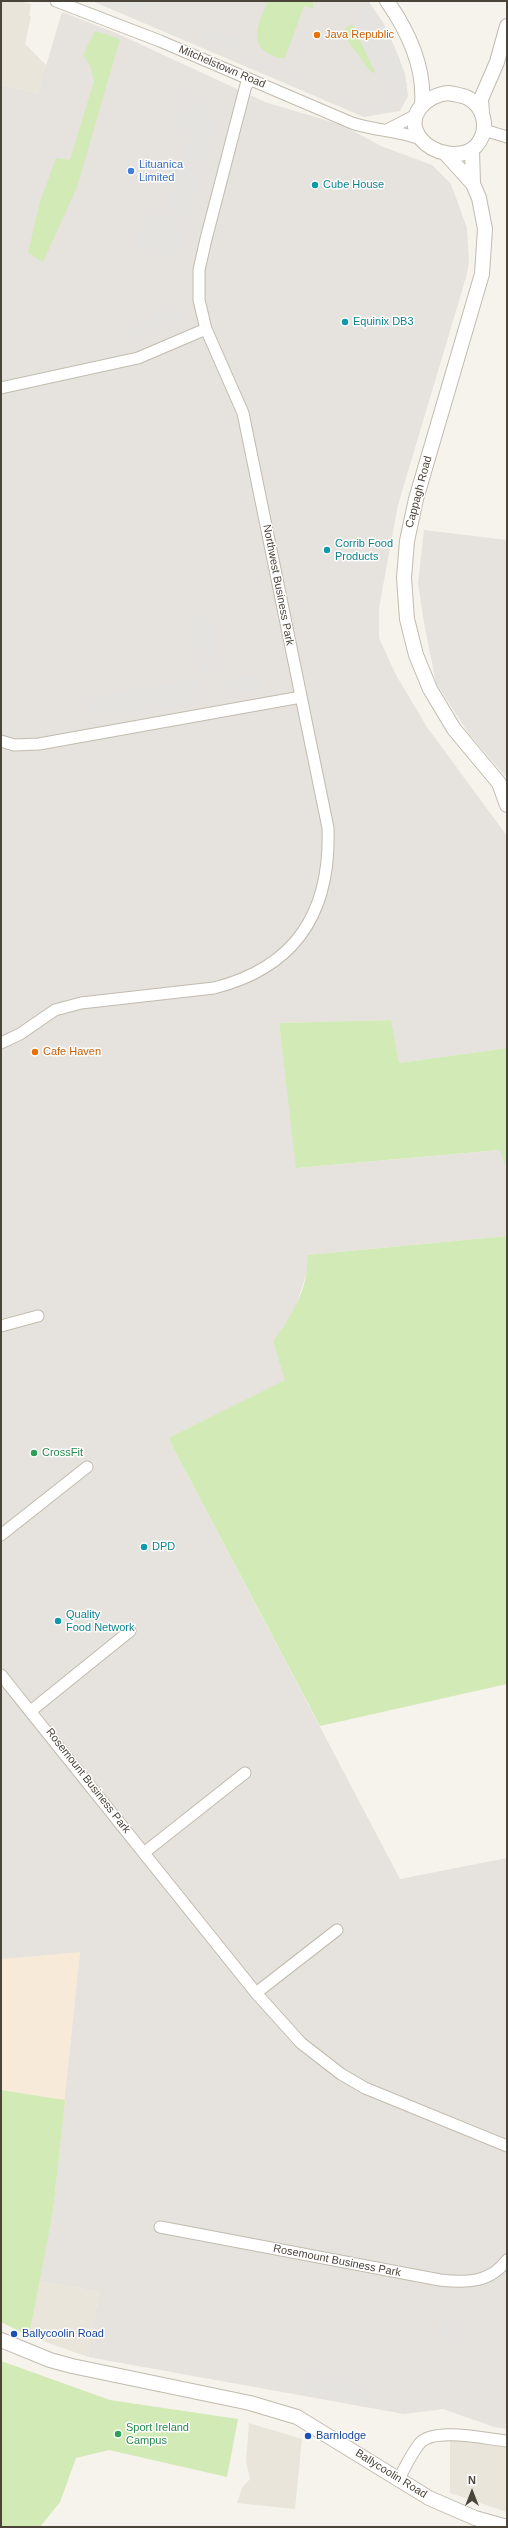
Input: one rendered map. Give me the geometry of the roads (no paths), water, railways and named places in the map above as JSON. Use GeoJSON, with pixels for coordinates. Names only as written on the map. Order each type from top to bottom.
{"type":"FeatureCollection","features":[{"type":"Feature","properties":{"kind":"street","name":"Mitchelstown Road"},"geometry":{"type":"LineString","coordinates":[[56,1],[252,80],[352,123],[368,128],[389,129],[420,138]]}},
{"type":"Feature","properties":{"kind":"street"},"geometry":{"type":"LineString","coordinates":[[387,1],[402,27],[418,63],[430,81],[448,93]]}},
{"type":"Feature","properties":{"kind":"street"},"geometry":{"type":"LineString","coordinates":[[418,63],[423,86],[415,123],[420,138],[433,148],[445,153],[463,153],[472,150],[482,137],[484,130],[481,99],[497,62],[507,26]]}},
{"type":"Feature","properties":{"kind":"street","name":"Northwest Business Park"},"geometry":{"type":"LineString","coordinates":[[1,1043],[20,1034],[55,1010],[81,1003],[214,988],[234,983],[271,963],[294,944],[307,926],[322,894],[328,870],[328,828],[243,413],[206,329],[199,300],[199,270],[222,182],[241,129],[253,88],[252,80]]}},
{"type":"Feature","properties":{"kind":"street"},"geometry":{"type":"LineString","coordinates":[[389,129],[419,110],[437,94],[448,93],[466,97],[473,96],[485,87]]}},
{"type":"Feature","properties":{"kind":"street"},"geometry":{"type":"LineString","coordinates":[[466,97],[476,104],[482,112]]}},
{"type":"Feature","properties":{"kind":"street"},"geometry":{"type":"LineString","coordinates":[[484,130],[507,137]]}},
{"type":"Feature","properties":{"kind":"street","name":"Cappagh Road"},"geometry":{"type":"LineString","coordinates":[[472,150],[473,184]]}},
{"type":"Feature","properties":{"kind":"street","name":"Cappagh Road"},"geometry":{"type":"LineString","coordinates":[[445,153],[473,184],[479,198],[485,229],[482,274],[416,499],[406,541],[404,578],[407,619],[416,655],[430,689],[454,729],[503,786],[507,805]]}},
{"type":"Feature","properties":{"kind":"street"},"geometry":{"type":"LineString","coordinates":[[1,388],[138,358],[206,329]]}},
{"type":"Feature","properties":{"kind":"street"},"geometry":{"type":"LineString","coordinates":[[1,741],[14,744],[40,744],[301,696]]}},
{"type":"Feature","properties":{"kind":"street"},"geometry":{"type":"LineString","coordinates":[[1,1326],[38,1316]]}},
{"type":"Feature","properties":{"kind":"street"},"geometry":{"type":"LineString","coordinates":[[1,1534],[87,1467]]}},
{"type":"Feature","properties":{"kind":"street"},"geometry":{"type":"LineString","coordinates":[[32,1710],[130,1631]]}},
{"type":"Feature","properties":{"kind":"street","name":"Rosemount Business Park"},"geometry":{"type":"LineString","coordinates":[[1,1674],[32,1710],[256,1993],[301,2043],[340,2074],[365,2088],[507,2146]]}},
{"type":"Feature","properties":{"kind":"street"},"geometry":{"type":"LineString","coordinates":[[145,1852],[246,1773]]}},
{"type":"Feature","properties":{"kind":"street"},"geometry":{"type":"LineString","coordinates":[[256,1993],[337,1930]]}},
{"type":"Feature","properties":{"kind":"street","name":"Rosemount Business Park"},"geometry":{"type":"LineString","coordinates":[[160,2227],[440,2280],[472,2282],[500,2270],[507,2260]]}},
{"type":"Feature","properties":{"kind":"street","name":"Ballycoolin Road"},"geometry":{"type":"LineString","coordinates":[[1,2340],[50,2360],[72,2366],[250,2403],[297,2418],[336,2439],[398,2481],[430,2498],[475,2518],[507,2527]]}},
{"type":"Feature","properties":{"kind":"street"},"geometry":{"type":"LineString","coordinates":[[398,2481],[420,2443],[429,2437],[445,2434],[507,2441]]}},
{"type":"Feature","properties":{"kind":"place","name":"Java Republic"},"geometry":{"type":"Point","coordinates":[317,35]}},
{"type":"Feature","properties":{"kind":"place","name":"Lituanica Limited"},"geometry":{"type":"Point","coordinates":[131,171]}},
{"type":"Feature","properties":{"kind":"place","name":"Cube House"},"geometry":{"type":"Point","coordinates":[315,185]}},
{"type":"Feature","properties":{"kind":"place","name":"Equinix DB3"},"geometry":{"type":"Point","coordinates":[345,322]}},
{"type":"Feature","properties":{"kind":"place","name":"Corrib Food Products"},"geometry":{"type":"Point","coordinates":[327,550]}},
{"type":"Feature","properties":{"kind":"place","name":"Cafe Haven"},"geometry":{"type":"Point","coordinates":[35,1052]}},
{"type":"Feature","properties":{"kind":"place","name":"CrossFit"},"geometry":{"type":"Point","coordinates":[34,1453]}},
{"type":"Feature","properties":{"kind":"place","name":"DPD"},"geometry":{"type":"Point","coordinates":[144,1547]}},
{"type":"Feature","properties":{"kind":"place","name":"Quality Food Network"},"geometry":{"type":"Point","coordinates":[58,1621]}},
{"type":"Feature","properties":{"kind":"place","name":"Ballycoolin Road"},"geometry":{"type":"Point","coordinates":[14,2334]}},
{"type":"Feature","properties":{"kind":"place","name":"Sport Ireland Campus"},"geometry":{"type":"Point","coordinates":[118,2434]}},
{"type":"Feature","properties":{"kind":"place","name":"Barnlodge"},"geometry":{"type":"Point","coordinates":[308,2436]}}]}
